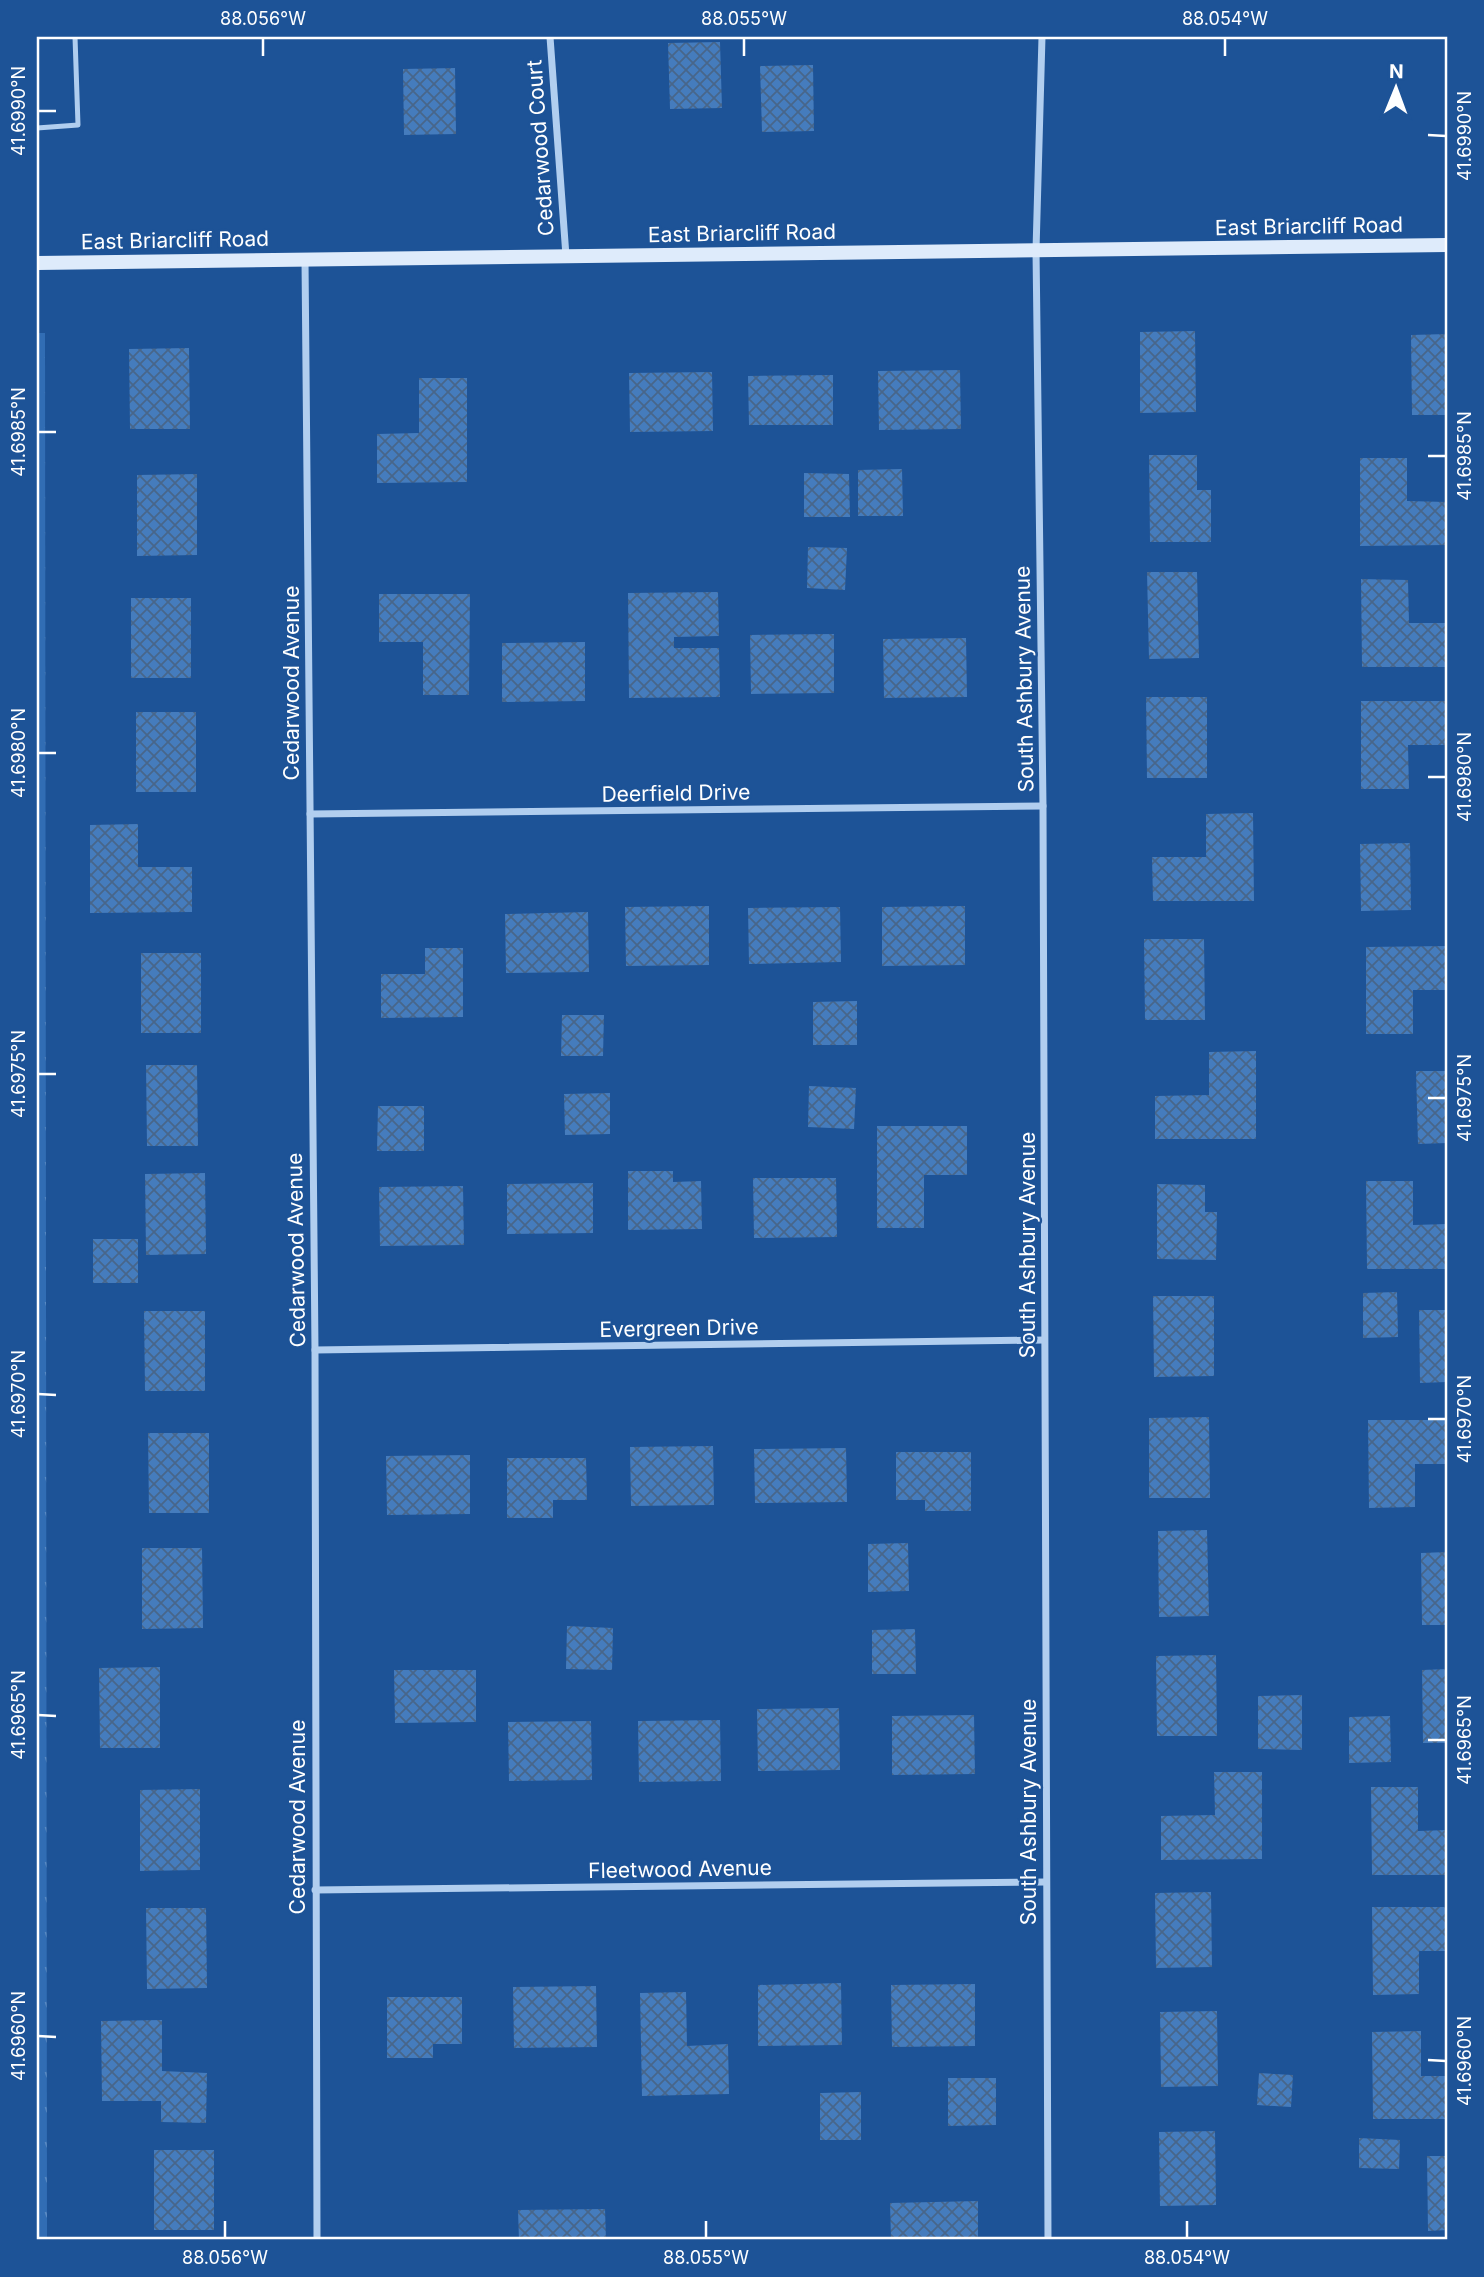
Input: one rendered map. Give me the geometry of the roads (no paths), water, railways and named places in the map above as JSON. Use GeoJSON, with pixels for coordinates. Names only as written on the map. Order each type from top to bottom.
{"type":"FeatureCollection","features":[{"type":"Feature","properties":{"kind":"street","name":"Cedarwood Court"},"geometry":{"type":"LineString","coordinates":[[550,37],[566,256]]}},
{"type":"Feature","properties":{"kind":"street","name":"South Ashbury Avenue"},"geometry":{"type":"LineString","coordinates":[[1042,37],[1036,250],[1043,806],[1048,2240]]}},
{"type":"Feature","properties":{"kind":"street","name":"East Briarcliff Road"},"geometry":{"type":"LineString","coordinates":[[37,263],[1447,245]]}},
{"type":"Feature","properties":{"kind":"street","name":"Cedarwood Avenue"},"geometry":{"type":"LineString","coordinates":[[305,259],[315,1350],[317,2240]]}},
{"type":"Feature","properties":{"kind":"street","name":"Deerfield Drive"},"geometry":{"type":"LineString","coordinates":[[310,814],[1043,806]]}},
{"type":"Feature","properties":{"kind":"street","name":"Evergreen Drive"},"geometry":{"type":"LineString","coordinates":[[315,1350],[1045,1340]]}},
{"type":"Feature","properties":{"kind":"street","name":"Fleetwood Avenue"},"geometry":{"type":"LineString","coordinates":[[315,1890],[1046,1882]]}},
{"type":"Feature","properties":{"kind":"lane"},"geometry":{"type":"LineString","coordinates":[[37,128],[78,125],[75,37]]}}]}
